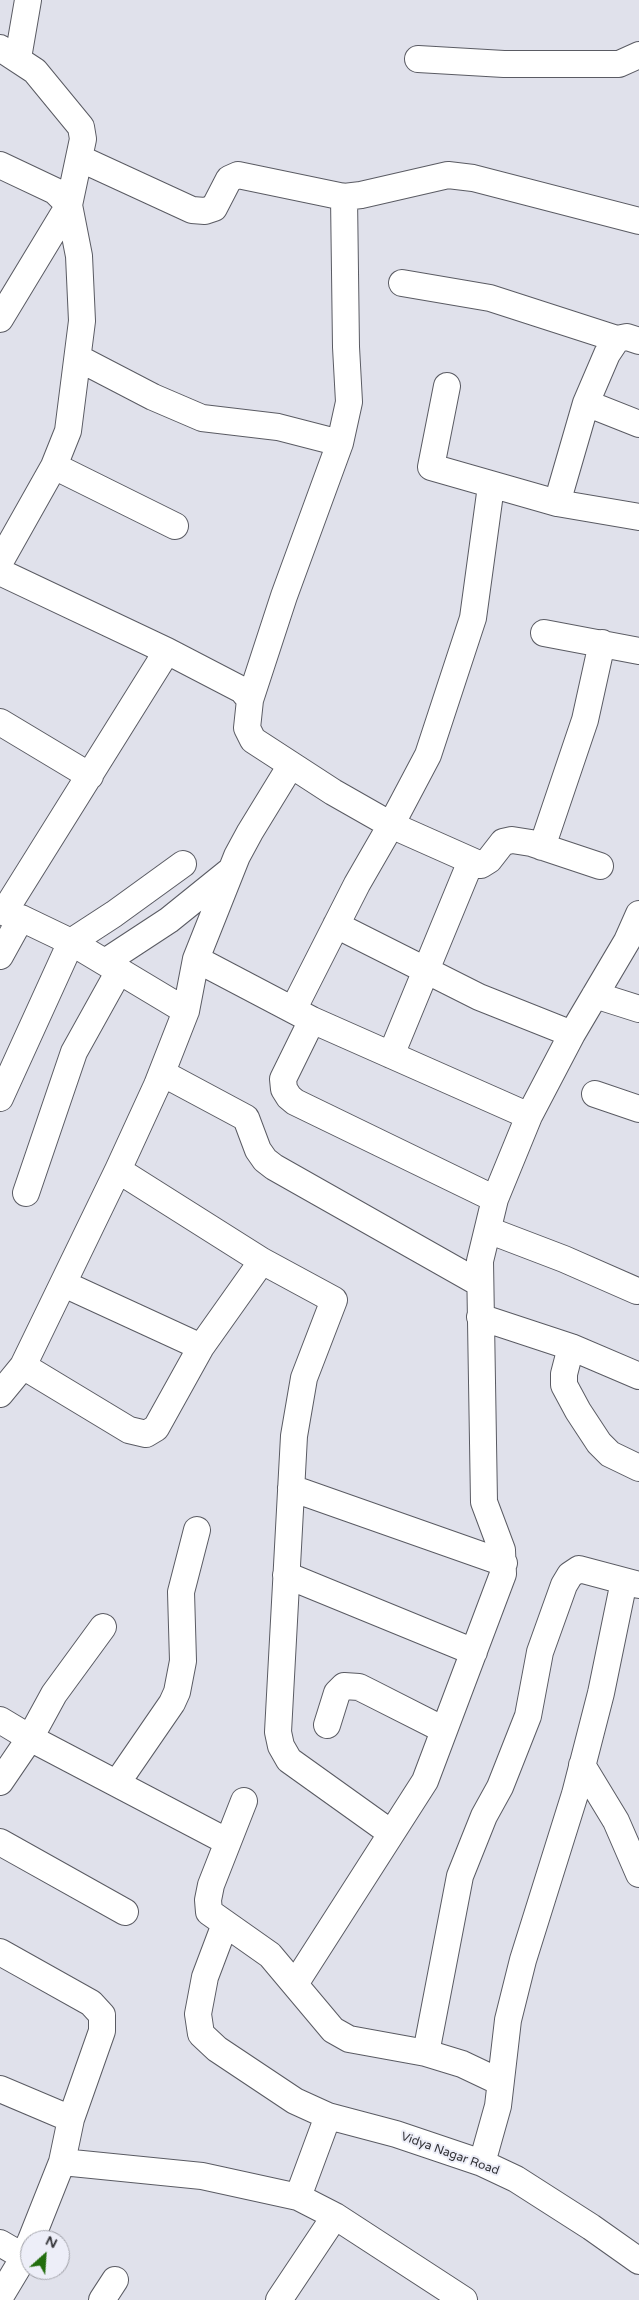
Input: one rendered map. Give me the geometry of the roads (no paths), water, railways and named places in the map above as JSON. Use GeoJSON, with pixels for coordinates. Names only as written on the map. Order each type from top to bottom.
{"type":"FeatureCollection","features":[{"type":"Feature","properties":{"kind":"street"},"geometry":{"type":"LineString","coordinates":[[0,319],[69,205],[83,139],[81,127],[35,71],[9,53],[28,0]]}},
{"type":"Feature","properties":{"kind":"street"},"geometry":{"type":"LineString","coordinates":[[418,58],[533,64],[638,63]]}},
{"type":"Feature","properties":{"kind":"street"},"geometry":{"type":"LineString","coordinates":[[79,158],[192,210],[205,211],[214,208],[229,179],[238,175],[344,196],[361,195],[448,175],[474,178],[636,214]]}},
{"type":"Feature","properties":{"kind":"street"},"geometry":{"type":"LineString","coordinates":[[0,165],[55,191],[69,205],[79,256],[82,321],[68,431],[54,466],[0,562]]}},
{"type":"Feature","properties":{"kind":"street"},"geometry":{"type":"LineString","coordinates":[[344,196],[346,347],[350,402],[340,443],[284,596],[250,700],[247,728],[253,740],[291,765],[392,825],[471,862],[481,864],[489,860],[503,842],[512,840],[542,847],[600,866]]}},
{"type":"Feature","properties":{"kind":"street"},"geometry":{"type":"LineString","coordinates":[[402,283],[490,298],[628,340]]}},
{"type":"Feature","properties":{"kind":"street"},"geometry":{"type":"LineString","coordinates":[[557,503],[586,403],[607,354],[628,340]]}},
{"type":"Feature","properties":{"kind":"street"},"geometry":{"type":"LineString","coordinates":[[78,358],[153,397],[202,418],[278,427],[340,443]]}},
{"type":"Feature","properties":{"kind":"street"},"geometry":{"type":"LineString","coordinates":[[447,386],[431,467],[491,486],[557,503],[639,517]]}},
{"type":"Feature","properties":{"kind":"street"},"geometry":{"type":"LineString","coordinates":[[586,403],[639,424]]}},
{"type":"Feature","properties":{"kind":"street"},"geometry":{"type":"LineString","coordinates":[[54,466],[176,526]]}},
{"type":"Feature","properties":{"kind":"street"},"geometry":{"type":"LineString","coordinates":[[491,486],[473,618],[428,755],[392,825],[357,884],[336,925],[303,1015],[283,1079],[284,1089],[295,1102],[495,1199]]}},
{"type":"Feature","properties":{"kind":"street"},"geometry":{"type":"LineString","coordinates":[[0,572],[167,651],[242,690],[250,700]]}},
{"type":"Feature","properties":{"kind":"street"},"geometry":{"type":"LineString","coordinates":[[544,633],[602,643],[639,652]]}},
{"type":"Feature","properties":{"kind":"street"},"geometry":{"type":"LineString","coordinates":[[542,847],[585,720],[602,643]]}},
{"type":"Feature","properties":{"kind":"street"},"geometry":{"type":"LineString","coordinates":[[0,956],[8,914],[167,651]]}},
{"type":"Feature","properties":{"kind":"street"},"geometry":{"type":"LineString","coordinates":[[0,722],[90,776]]}},
{"type":"Feature","properties":{"kind":"street"},"geometry":{"type":"LineString","coordinates":[[0,1394],[23,1366],[118,1170],[162,1073],[186,1012],[196,959],[232,870],[250,832],[291,765]]}},
{"type":"Feature","properties":{"kind":"street"},"geometry":{"type":"LineString","coordinates":[[391,1055],[424,971],[471,862]]}},
{"type":"Feature","properties":{"kind":"street"},"geometry":{"type":"LineString","coordinates":[[0,1098],[71,942],[114,914],[183,864]]}},
{"type":"Feature","properties":{"kind":"street"},"geometry":{"type":"LineString","coordinates":[[26,1193],[74,1052],[112,967],[232,870]]}},
{"type":"Feature","properties":{"kind":"street"},"geometry":{"type":"LineString","coordinates":[[8,914],[71,942],[186,1012]]}},
{"type":"Feature","properties":{"kind":"street"},"geometry":{"type":"LineString","coordinates":[[295,1984],[425,1781],[503,1574],[502,1550],[484,1502],[480,1261],[495,1199],[529,1116],[572,1034],[595,995],[631,950],[639,914]]}},
{"type":"Feature","properties":{"kind":"street"},"geometry":{"type":"LineString","coordinates":[[336,925],[424,971],[479,997],[572,1034]]}},
{"type":"Feature","properties":{"kind":"street"},"geometry":{"type":"LineString","coordinates":[[196,959],[303,1015],[529,1116]]}},
{"type":"Feature","properties":{"kind":"street"},"geometry":{"type":"LineString","coordinates":[[595,995],[639,1009]]}},
{"type":"Feature","properties":{"kind":"street"},"geometry":{"type":"LineString","coordinates":[[162,1073],[246,1118],[251,1126],[258,1150],[274,1167],[479,1283]]}},
{"type":"Feature","properties":{"kind":"street"},"geometry":{"type":"LineString","coordinates":[[595,1094],[639,1109]]}},
{"type":"Feature","properties":{"kind":"street"},"geometry":{"type":"LineString","coordinates":[[118,1170],[262,1261],[334,1300],[304,1378],[294,1436],[278,1732],[281,1746],[290,1760],[391,1833]]}},
{"type":"Feature","properties":{"kind":"street"},"geometry":{"type":"LineString","coordinates":[[488,1230],[564,1259],[637,1291]]}},
{"type":"Feature","properties":{"kind":"street"},"geometry":{"type":"LineString","coordinates":[[23,1366],[129,1430],[146,1434],[156,1428],[201,1347],[262,1261]]}},
{"type":"Feature","properties":{"kind":"street"},"geometry":{"type":"LineString","coordinates":[[64,1284],[201,1347]]}},
{"type":"Feature","properties":{"kind":"street"},"geometry":{"type":"LineString","coordinates":[[480,1317],[571,1347],[639,1376]]}},
{"type":"Feature","properties":{"kind":"street"},"geometry":{"type":"LineString","coordinates":[[571,1347],[564,1374],[564,1385],[578,1411],[599,1443],[610,1454],[639,1468]]}},
{"type":"Feature","properties":{"kind":"street"},"geometry":{"type":"LineString","coordinates":[[291,1488],[504,1563]]}},
{"type":"Feature","properties":{"kind":"street"},"geometry":{"type":"LineString","coordinates":[[117,1784],[178,1692],[183,1661],[181,1592],[197,1530]]}},
{"type":"Feature","properties":{"kind":"street"},"geometry":{"type":"LineString","coordinates":[[426,2053],[460,1876],[513,1757],[528,1716],[540,1652],[564,1585],[570,1575],[579,1569],[632,1583],[582,1765],[523,1960],[508,2020],[498,2106],[482,2163]]}},
{"type":"Feature","properties":{"kind":"street"},"geometry":{"type":"LineString","coordinates":[[286,1575],[474,1652]]}},
{"type":"Feature","properties":{"kind":"street"},"geometry":{"type":"LineString","coordinates":[[0,1782],[30,1738],[54,1694],[103,1627]]}},
{"type":"Feature","properties":{"kind":"street"},"geometry":{"type":"LineString","coordinates":[[327,1724],[337,1693],[344,1686],[359,1687],[444,1730]]}},
{"type":"Feature","properties":{"kind":"street"},"geometry":{"type":"LineString","coordinates":[[0,1720],[30,1738],[228,1842]]}},
{"type":"Feature","properties":{"kind":"street"},"geometry":{"type":"LineString","coordinates":[[582,1765],[616,1820],[639,1874]]}},
{"type":"Feature","properties":{"kind":"street"},"geometry":{"type":"LineString","coordinates":[[244,1802],[211,1885],[208,1900],[209,1912],[270,1955],[333,2030],[349,2039],[426,2053],[462,2064],[500,2082]]}},
{"type":"Feature","properties":{"kind":"street"},"geometry":{"type":"LineString","coordinates":[[0,1842],[125,1912]]}},
{"type":"Feature","properties":{"kind":"street","name":"Vidya Nagar Road"},"geometry":{"type":"LineString","coordinates":[[225,1924],[204,1977],[198,2014],[201,2034],[217,2049],[287,2096],[328,2116],[396,2134],[482,2163],[516,2179],[591,2227],[639,2261]]}},
{"type":"Feature","properties":{"kind":"street"},"geometry":{"type":"LineString","coordinates":[[0,1952],[91,2003],[102,2015],[102,2030],[71,2119],[62,2162],[34,2230]]}},
{"type":"Feature","properties":{"kind":"street"},"geometry":{"type":"LineString","coordinates":[[0,2089],[71,2119]]}},
{"type":"Feature","properties":{"kind":"street"},"geometry":{"type":"LineString","coordinates":[[305,2179],[328,2116]]}},
{"type":"Feature","properties":{"kind":"street"},"geometry":{"type":"LineString","coordinates":[[62,2162],[202,2176],[305,2179],[335,2216],[464,2300]]}},
{"type":"Feature","properties":{"kind":"street"},"geometry":{"type":"LineString","coordinates":[[279,2300],[335,2216]]}},
{"type":"Feature","properties":{"kind":"street"},"geometry":{"type":"LineString","coordinates":[[0,2243],[20,2245]]}},
{"type":"Feature","properties":{"kind":"street"},"geometry":{"type":"LineString","coordinates":[[0,2296],[20,2260]]}}]}
